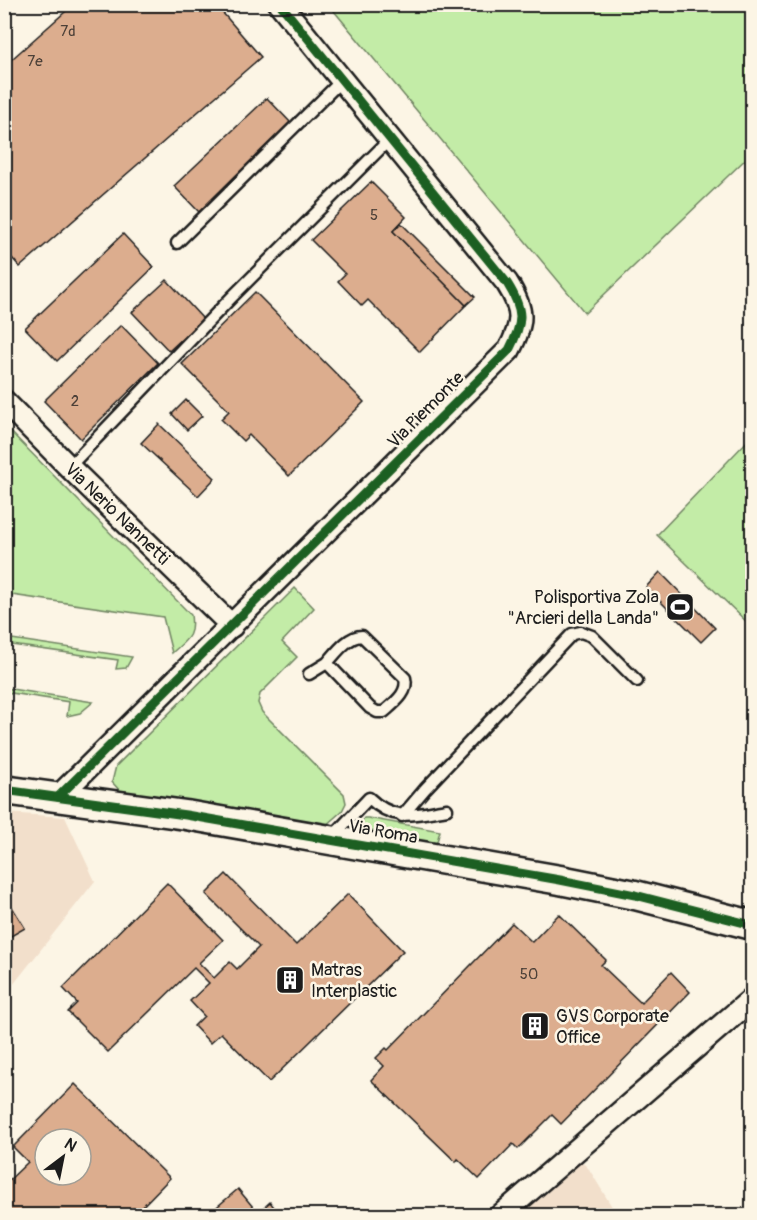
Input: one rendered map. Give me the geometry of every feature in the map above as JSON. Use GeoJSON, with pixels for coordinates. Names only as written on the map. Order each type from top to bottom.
{"type":"FeatureCollection","features":[{"type":"Feature","properties":{"kind":"street","name":"Via Piemonte"},"geometry":{"type":"LineString","coordinates":[[58,797],[509,350],[518,334],[521,316],[517,299],[507,283],[280,4]]}},
{"type":"Feature","properties":{"kind":"street","name":"Via Nerio Nannetti"},"geometry":{"type":"LineString","coordinates":[[4,401],[232,626]]}},
{"type":"Feature","properties":{"kind":"street","name":"Via Roma"},"geometry":{"type":"LineString","coordinates":[[4,790],[186,815],[329,839],[613,891],[753,925]]}},
{"type":"Feature","properties":{"kind":"street"},"geometry":{"type":"LineString","coordinates":[[500,1215],[753,999]]}},
{"type":"Feature","properties":{"kind":"lane"},"geometry":{"type":"LineString","coordinates":[[177,243],[342,80]]}},
{"type":"Feature","properties":{"kind":"lane"},"geometry":{"type":"LineString","coordinates":[[69,467],[231,298],[390,139]]}},
{"type":"Feature","properties":{"kind":"lane","name":"Via Roma"},"geometry":{"type":"LineString","coordinates":[[402,816],[572,634],[581,632],[592,636],[637,681]]}},
{"type":"Feature","properties":{"kind":"lane"},"geometry":{"type":"LineString","coordinates":[[309,674],[327,663],[348,641],[358,635],[362,636],[405,678],[405,691],[384,712],[377,712],[370,708],[327,663]]}},
{"type":"Feature","properties":{"kind":"lane","name":"Via Roma"},"geometry":{"type":"LineString","coordinates":[[329,839],[369,798],[379,808],[402,816],[447,809]]}},
{"type":"Feature","properties":{"kind":"shaded area"},"geometry":{"type":"Polygon","coordinates":[[[5,813],[65,817],[95,881],[5,995],[5,813]]]}},
{"type":"Feature","properties":{"kind":"shaded area"},"geometry":{"type":"Polygon","coordinates":[[[582,1162],[589,1169],[617,1215],[519,1215],[582,1162]]]}},
{"type":"Feature","properties":{"kind":"green space"},"geometry":{"type":"Polygon","coordinates":[[[341,4],[752,5],[752,153],[585,313],[334,11],[341,4]]]}},
{"type":"Feature","properties":{"kind":"green space"},"geometry":{"type":"Polygon","coordinates":[[[4,425],[191,615],[192,622],[188,637],[172,653],[163,617],[5,594],[4,425]]]}},
{"type":"Feature","properties":{"kind":"green space"},"geometry":{"type":"Polygon","coordinates":[[[752,436],[752,627],[657,535],[752,436]]]}},
{"type":"Feature","properties":{"kind":"green space"},"geometry":{"type":"Polygon","coordinates":[[[295,588],[314,608],[282,642],[297,657],[260,694],[258,703],[262,712],[344,794],[346,803],[342,811],[325,826],[121,792],[112,782],[116,766],[295,588]]]}},
{"type":"Feature","properties":{"kind":"green space"},"geometry":{"type":"Polygon","coordinates":[[[5,638],[132,657],[126,668],[116,669],[118,660],[5,644],[5,638]]]}},
{"type":"Feature","properties":{"kind":"green space"},"geometry":{"type":"Polygon","coordinates":[[[5,688],[93,702],[80,713],[67,716],[69,702],[5,692],[5,688]]]}},
{"type":"Feature","properties":{"kind":"green space"},"geometry":{"type":"Polygon","coordinates":[[[364,818],[440,831],[436,845],[359,832],[357,828],[364,818]]]}},
{"type":"Feature","properties":{"kind":"building"},"geometry":{"type":"Polygon","coordinates":[[[74,4],[215,4],[261,57],[20,267],[4,249],[4,66],[74,4]]]}},
{"type":"Feature","properties":{"kind":"building"},"geometry":{"type":"Polygon","coordinates":[[[267,98],[292,124],[199,212],[174,186],[267,98]]]}},
{"type":"Feature","properties":{"kind":"building"},"geometry":{"type":"Polygon","coordinates":[[[371,182],[406,217],[393,231],[466,305],[420,352],[368,300],[362,306],[338,281],[345,274],[311,240],[371,182]]]}},
{"type":"Feature","properties":{"kind":"building"},"geometry":{"type":"Polygon","coordinates":[[[401,223],[475,297],[466,305],[393,231],[401,223]]]}},
{"type":"Feature","properties":{"kind":"building"},"geometry":{"type":"Polygon","coordinates":[[[123,234],[154,267],[57,361],[25,328],[123,234]]]}},
{"type":"Feature","properties":{"kind":"building"},"geometry":{"type":"Polygon","coordinates":[[[167,280],[203,319],[169,351],[132,312],[167,280]]]}},
{"type":"Feature","properties":{"kind":"building"},"geometry":{"type":"Polygon","coordinates":[[[255,292],[364,402],[289,476],[249,435],[243,441],[221,419],[229,411],[182,364],[255,292]]]}},
{"type":"Feature","properties":{"kind":"building"},"geometry":{"type":"Polygon","coordinates":[[[121,325],[158,363],[81,439],[44,401],[121,325]]]}},
{"type":"Feature","properties":{"kind":"building"},"geometry":{"type":"Polygon","coordinates":[[[186,400],[202,416],[187,430],[172,414],[186,400]]]}},
{"type":"Feature","properties":{"kind":"building"},"geometry":{"type":"Polygon","coordinates":[[[159,424],[215,478],[198,496],[141,443],[159,424]]]}},
{"type":"Feature","properties":{"kind":"building","name":"Polisportiva Zola \"Arcieri della Landa\""},"geometry":{"type":"Polygon","coordinates":[[[660,572],[715,628],[701,642],[646,587],[660,572]]]}},
{"type":"Feature","properties":{"kind":"building","name":"Matras Interplastic"},"geometry":{"type":"Polygon","coordinates":[[[226,874],[296,945],[348,894],[403,951],[269,1082],[221,1033],[210,1043],[194,1026],[204,1016],[190,1001],[209,983],[194,968],[108,1052],[68,1012],[77,1003],[63,988],[167,883],[223,940],[199,963],[214,978],[230,962],[237,969],[259,947],[206,894],[226,874]]]}},
{"type":"Feature","properties":{"kind":"building"},"geometry":{"type":"Polygon","coordinates":[[[4,894],[25,928],[4,940],[4,894]]]}},
{"type":"Feature","properties":{"kind":"building","name":"GVS Corporate Office"},"geometry":{"type":"Polygon","coordinates":[[[559,914],[606,960],[601,965],[641,1003],[671,972],[690,992],[561,1124],[552,1115],[518,1149],[513,1144],[479,1179],[458,1159],[456,1162],[371,1080],[384,1066],[376,1058],[386,1048],[388,1050],[512,923],[532,942],[559,914]]]}},
{"type":"Feature","properties":{"kind":"building"},"geometry":{"type":"Polygon","coordinates":[[[75,1084],[170,1178],[133,1216],[4,1216],[4,1185],[28,1162],[13,1147],[75,1084]]]}},
{"type":"Feature","properties":{"kind":"building"},"geometry":{"type":"Polygon","coordinates":[[[238,1189],[258,1213],[270,1202],[281,1216],[216,1216],[212,1211],[238,1189]]]}},
{"type":"Feature","properties":{"kind":"cycle path"},"geometry":{"type":"LineString","coordinates":[[58,797],[509,350],[517,332],[519,309],[507,283],[280,4]]}},
{"type":"Feature","properties":{"kind":"cycle path"},"geometry":{"type":"LineString","coordinates":[[4,790],[186,815],[560,880],[635,895],[752,925]]}},
{"type":"Feature","properties":{"kind":"place","name":"Polisportiva Zola \"Arcieri della Landa\""},"geometry":{"type":"Point","coordinates":[680,607]}},
{"type":"Feature","properties":{"kind":"place","name":"Matras Interplastic"},"geometry":{"type":"Point","coordinates":[290,980]}},
{"type":"Feature","properties":{"kind":"place","name":"GVS Corporate Office"},"geometry":{"type":"Point","coordinates":[535,1026]}}]}
